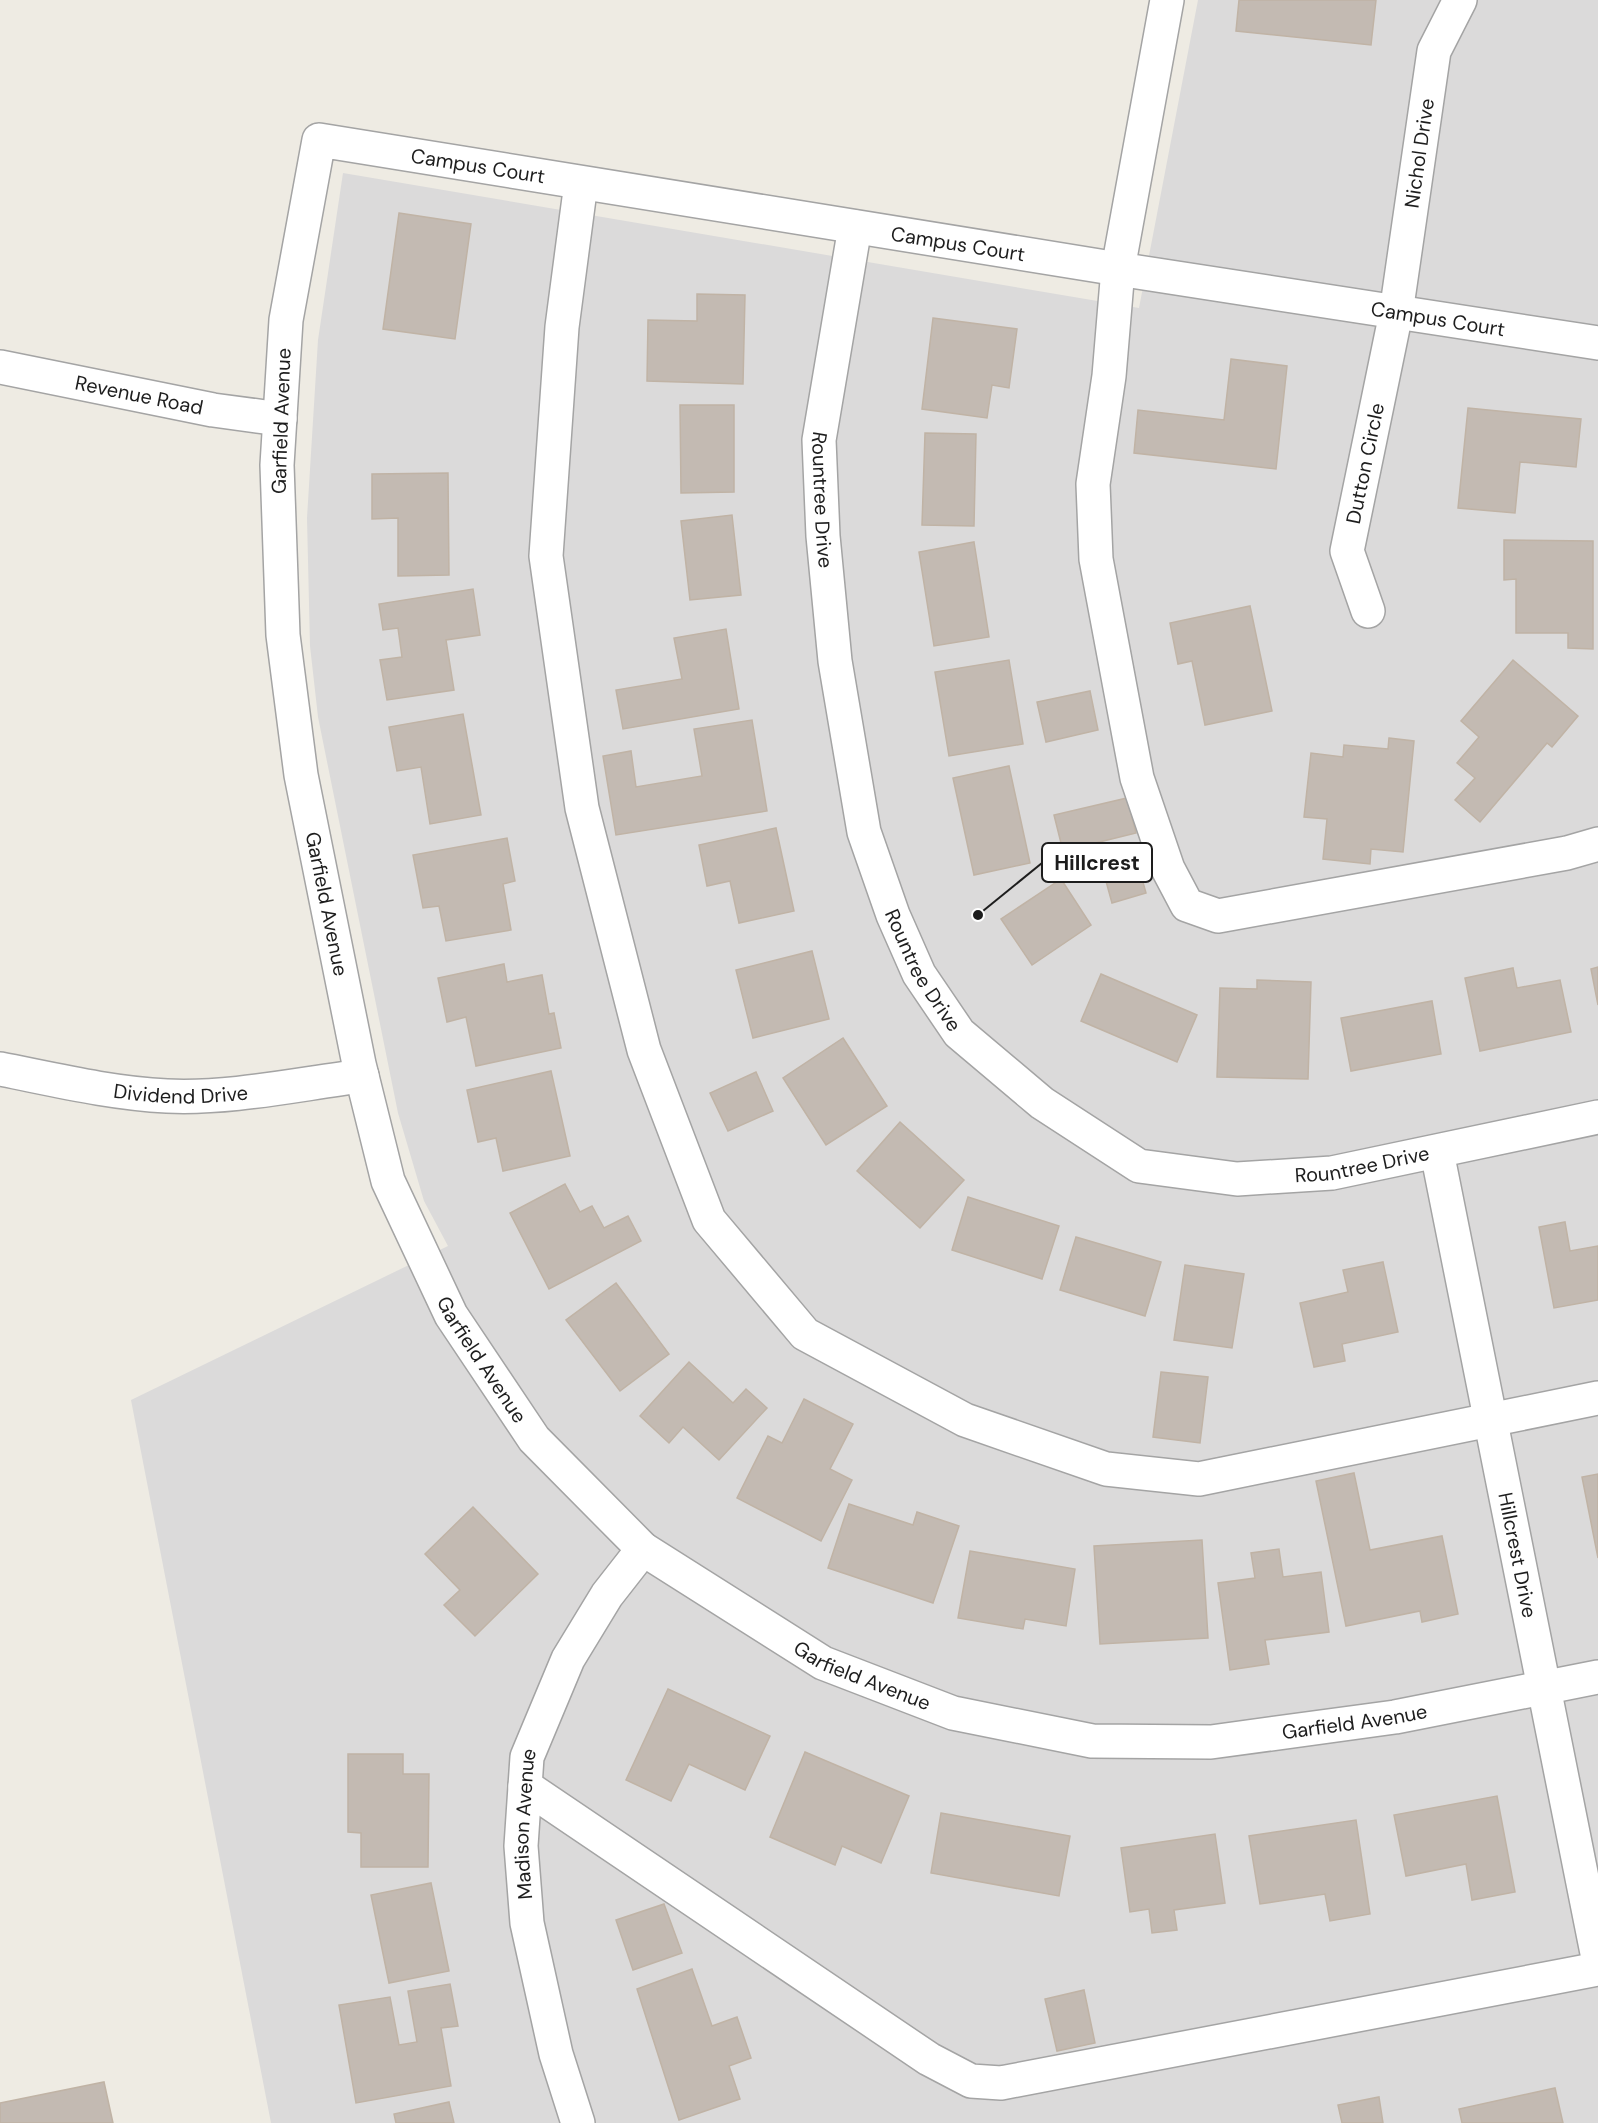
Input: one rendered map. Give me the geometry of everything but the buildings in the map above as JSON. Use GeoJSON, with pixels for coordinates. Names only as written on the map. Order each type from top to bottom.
{"type":"FeatureCollection","features":[{"type":"Feature","properties":{"kind":"street"},"geometry":{"type":"LineString","coordinates":[[1167,0],[1118,269],[1109,376],[1093,483],[1096,559],[1137,778],[1168,869],[1187,905],[1218,916],[1567,853],[1598,844]]}},
{"type":"Feature","properties":{"kind":"street","name":"Nichol Drive"},"geometry":{"type":"LineString","coordinates":[[1396,313],[1434,51],[1461,0]]}},
{"type":"Feature","properties":{"kind":"street","name":"Campus Court"},"geometry":{"type":"LineString","coordinates":[[319,140],[1118,269],[1598,343]]}},
{"type":"Feature","properties":{"kind":"street","name":"Garfield Avenue"},"geometry":{"type":"LineString","coordinates":[[319,140],[286,320],[277,465],[283,634],[301,775],[362,1076],[388,1181],[451,1315],[534,1439],[643,1549],[823,1663],[953,1713],[1092,1741],[1211,1742],[1395,1717],[1598,1677]]}},
{"type":"Feature","properties":{"kind":"street"},"geometry":{"type":"LineString","coordinates":[[581,183],[562,327],[546,556],[582,808],[644,1050],[709,1220],[805,1334],[964,1420],[1106,1469],[1198,1479],[1598,1398]]}},
{"type":"Feature","properties":{"kind":"street","name":"Rountree Drive"},"geometry":{"type":"LineString","coordinates":[[855,227],[819,440],[824,536],[835,661],[864,832],[893,915],[919,974],[959,1033],[1042,1103],[1140,1166],[1237,1179],[1332,1173],[1598,1118]]}},
{"type":"Feature","properties":{"kind":"street","name":"Dutton Circle"},"geometry":{"type":"LineString","coordinates":[[1368,611],[1347,551],[1396,313]]}},
{"type":"Feature","properties":{"kind":"street","name":"Revenue Road"},"geometry":{"type":"LineString","coordinates":[[0,367],[213,410],[280,419]]}},
{"type":"Feature","properties":{"kind":"street","name":"Dividend Drive"},"geometry":{"type":"LineString","coordinates":[[0,1069],[92,1089],[169,1096],[260,1090],[362,1076]]}},
{"type":"Feature","properties":{"kind":"street","name":"Hillcrest Drive"},"geometry":{"type":"LineString","coordinates":[[1437,1152],[1598,1958]]}},
{"type":"Feature","properties":{"kind":"street","name":"Madison Avenue"},"geometry":{"type":"LineString","coordinates":[[578,2123],[556,2054],[527,1923],[521,1845],[527,1757],[568,1659],[607,1595],[643,1549]]}},
{"type":"Feature","properties":{"kind":"street"},"geometry":{"type":"LineString","coordinates":[[525,1786],[928,2059],[971,2081],[1001,2083],[1598,1969]]}},
{"type":"Feature","properties":{"kind":"shaded area"},"geometry":{"type":"Polygon","coordinates":[[[1198,0],[1598,0],[1598,2123],[271,2123],[131,1400],[448,1246],[424,1201],[398,1113],[318,717],[310,646],[307,518],[318,340],[343,173],[1139,308],[1198,0]]]}},
{"type":"Feature","properties":{"kind":"place","name":"Hillcrest"},"geometry":{"type":"Point","coordinates":[978,915]}}]}
